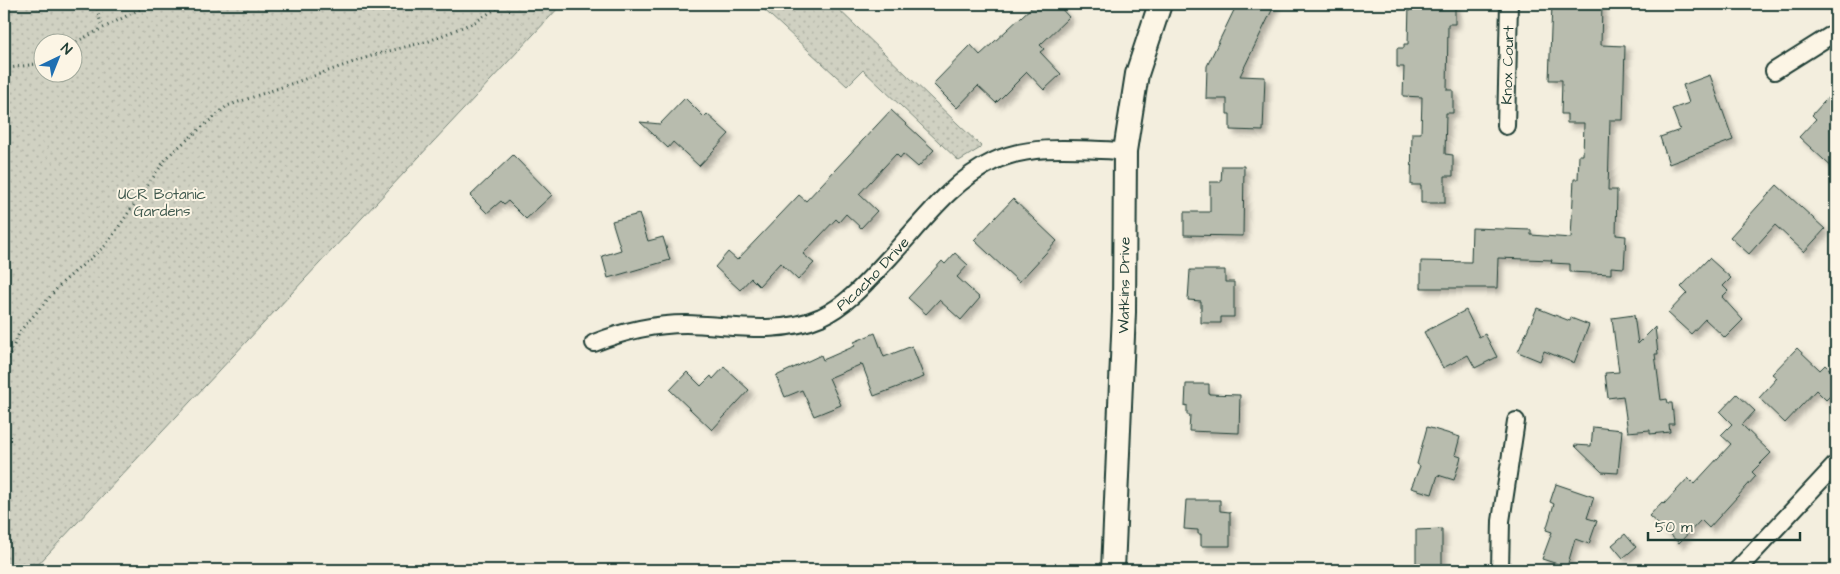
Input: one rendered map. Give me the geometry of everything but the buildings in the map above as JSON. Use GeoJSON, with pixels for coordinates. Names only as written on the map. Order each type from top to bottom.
{"type":"FeatureCollection","features":[{"type":"Feature","properties":{"kind":"main road","name":"Watkins Drive"},"geometry":{"type":"LineString","coordinates":[[1113,570],[1123,321],[1125,151],[1137,74],[1160,4]]}},
{"type":"Feature","properties":{"kind":"street","name":"Knox Court"},"geometry":{"type":"LineString","coordinates":[[1506,126],[1509,4]]}},
{"type":"Feature","properties":{"kind":"street"},"geometry":{"type":"LineString","coordinates":[[1774,71],[1836,32]]}},
{"type":"Feature","properties":{"kind":"street","name":"Picacho Drive"},"geometry":{"type":"LineString","coordinates":[[594,343],[626,331],[664,325],[766,329],[810,321],[834,310],[852,297],[959,184],[995,161],[1014,155],[1048,150],[1125,151]]}},
{"type":"Feature","properties":{"kind":"street"},"geometry":{"type":"LineString","coordinates":[[1500,570],[1502,521],[1516,421]]}},
{"type":"Feature","properties":{"kind":"street"},"geometry":{"type":"LineString","coordinates":[[1737,570],[1836,464]]}},
{"type":"Feature","properties":{"kind":"path"},"geometry":{"type":"LineString","coordinates":[[96,4],[102,28]]}},
{"type":"Feature","properties":{"kind":"path"},"geometry":{"type":"LineString","coordinates":[[82,39],[144,8],[170,4]]}},
{"type":"Feature","properties":{"kind":"path"},"geometry":{"type":"LineString","coordinates":[[4,368],[20,331],[62,283],[106,246],[168,156],[227,106],[377,54],[429,41],[477,22],[503,4]]}},
{"type":"Feature","properties":{"kind":"path"},"geometry":{"type":"LineString","coordinates":[[4,71],[10,68],[32,65]]}},
{"type":"Feature","properties":{"kind":"green space","name":"UCR Botanic Gardens"},"geometry":{"type":"Polygon","coordinates":[[[4,4],[562,4],[33,570],[4,570],[4,4]]]}},
{"type":"Feature","properties":{"kind":"green space"},"geometry":{"type":"Polygon","coordinates":[[[758,4],[833,4],[982,147],[959,161],[863,70],[847,86],[758,4]]]}}]}
